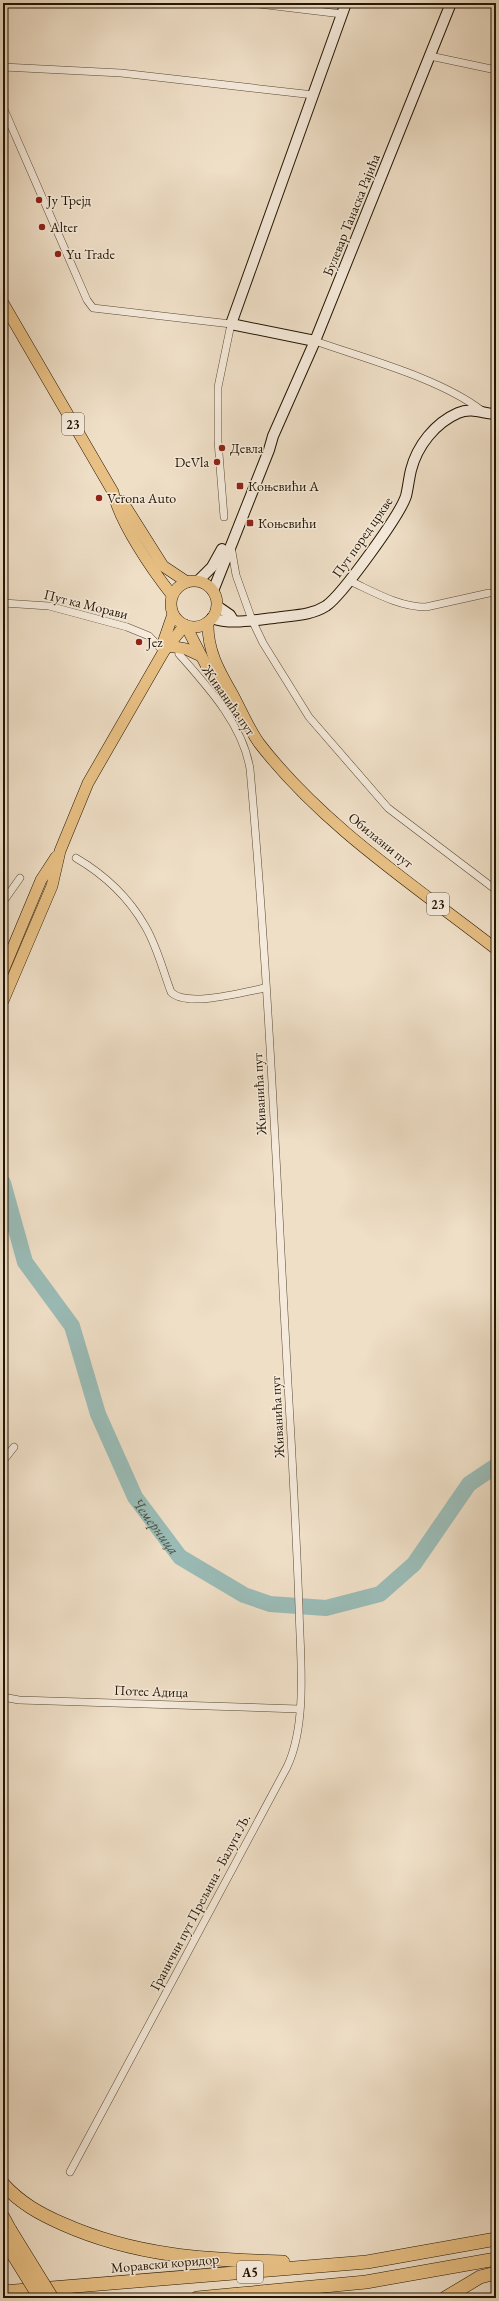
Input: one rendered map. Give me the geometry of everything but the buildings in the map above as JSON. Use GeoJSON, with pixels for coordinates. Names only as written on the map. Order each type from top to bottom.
{"type":"FeatureCollection","features":[{"type":"Feature","properties":{"kind":"highway"},"geometry":{"type":"LineString","coordinates":[[3,2184],[12,2194],[36,2212],[83,2232],[132,2248],[183,2257],[234,2260],[367,2262]]}},
{"type":"Feature","properties":{"kind":"highway"},"geometry":{"type":"LineString","coordinates":[[3,2217],[7,2234],[40,2298]]}},
{"type":"Feature","properties":{"kind":"highway"},"geometry":{"type":"LineString","coordinates":[[7,2234],[52,2298]]}},
{"type":"Feature","properties":{"kind":"highway","name":"Моравски коридор"},"geometry":{"type":"LineString","coordinates":[[3,2292],[367,2262],[496,2239]]}},
{"type":"Feature","properties":{"kind":"highway","name":"A5"},"geometry":{"type":"LineString","coordinates":[[197,2298],[366,2282],[496,2259]]}},
{"type":"Feature","properties":{"kind":"highway"},"geometry":{"type":"LineString","coordinates":[[444,2298],[480,2277],[496,2273]]}},
{"type":"Feature","properties":{"kind":"highway"},"geometry":{"type":"LineString","coordinates":[[229,2296],[254,2298]]}},
{"type":"Feature","properties":{"kind":"main road","name":"23"},"geometry":{"type":"LineString","coordinates":[[3,303],[113,492],[121,499],[163,566],[193,581],[208,585],[213,591],[216,606],[210,620],[209,645],[212,656],[251,740]]}},
{"type":"Feature","properties":{"kind":"main road","name":"23"},"geometry":{"type":"LineString","coordinates":[[113,492],[115,503],[151,566],[172,595]]}},
{"type":"Feature","properties":{"kind":"main road"},"geometry":{"type":"LineString","coordinates":[[166,650],[164,640],[173,614],[171,602],[172,595],[179,586],[193,581]]}},
{"type":"Feature","properties":{"kind":"main road","name":"23"},"geometry":{"type":"LineString","coordinates":[[173,614],[178,621],[186,626],[251,740]]}},
{"type":"Feature","properties":{"kind":"main road"},"geometry":{"type":"LineString","coordinates":[[3,1001],[52,886],[60,851],[88,783],[166,650],[186,626],[196,627],[210,620]]}},
{"type":"Feature","properties":{"kind":"main road"},"geometry":{"type":"LineString","coordinates":[[166,650],[186,649],[202,656]]}},
{"type":"Feature","properties":{"kind":"main road","name":"Обилазни пут"},"geometry":{"type":"LineString","coordinates":[[251,740],[336,823],[380,860],[496,949]]}},
{"type":"Feature","properties":{"kind":"main road"},"geometry":{"type":"LineString","coordinates":[[3,971],[41,880],[60,851]]}},
{"type":"Feature","properties":{"kind":"street"},"geometry":{"type":"LineString","coordinates":[[251,3],[342,14]]}},
{"type":"Feature","properties":{"kind":"street"},"geometry":{"type":"LineString","coordinates":[[224,517],[218,441],[218,388],[231,324],[346,3]]}},
{"type":"Feature","properties":{"kind":"street","name":"Булевар Танаска Рајића"},"geometry":{"type":"LineString","coordinates":[[228,542],[265,447],[273,436],[315,341],[451,3]]}},
{"type":"Feature","properties":{"kind":"street"},"geometry":{"type":"LineString","coordinates":[[430,56],[496,70]]}},
{"type":"Feature","properties":{"kind":"street"},"geometry":{"type":"LineString","coordinates":[[3,67],[121,73],[314,95]]}},
{"type":"Feature","properties":{"kind":"street"},"geometry":{"type":"LineString","coordinates":[[3,107],[87,300],[93,308],[231,324],[315,341],[394,369],[463,397],[481,410]]}},
{"type":"Feature","properties":{"kind":"street","name":"Пут поред цркве"},"geometry":{"type":"LineString","coordinates":[[210,620],[226,622],[233,620],[252,620],[312,613],[327,605],[350,581],[401,508],[419,448],[446,419],[459,412],[481,410],[496,414]]}},
{"type":"Feature","properties":{"kind":"street"},"geometry":{"type":"LineString","coordinates":[[193,581],[217,560],[228,542]]}},
{"type":"Feature","properties":{"kind":"street"},"geometry":{"type":"LineString","coordinates":[[213,591],[228,542]]}},
{"type":"Feature","properties":{"kind":"street"},"geometry":{"type":"LineString","coordinates":[[228,542],[240,588],[252,620],[263,643],[309,717],[388,808],[496,890]]}},
{"type":"Feature","properties":{"kind":"street"},"geometry":{"type":"LineString","coordinates":[[350,581],[402,604],[417,607],[433,606],[489,593]]}},
{"type":"Feature","properties":{"kind":"street","name":"Пут ка Морави"},"geometry":{"type":"LineString","coordinates":[[3,603],[49,606],[139,631],[149,636],[166,650]]}},
{"type":"Feature","properties":{"kind":"street"},"geometry":{"type":"LineString","coordinates":[[216,606],[230,615],[233,620]]}},
{"type":"Feature","properties":{"kind":"street","name":"Живанића пут"},"geometry":{"type":"LineString","coordinates":[[179,654],[251,740],[250,769],[265,988],[300,1630]]}},
{"type":"Feature","properties":{"kind":"street"},"geometry":{"type":"LineString","coordinates":[[76,858],[97,870],[117,888],[146,927],[171,992],[176,997],[186,1000],[265,988]]}},
{"type":"Feature","properties":{"kind":"street"},"geometry":{"type":"LineString","coordinates":[[3,902],[20,878]]}},
{"type":"Feature","properties":{"kind":"street"},"geometry":{"type":"LineString","coordinates":[[3,1461],[14,1447]]}},
{"type":"Feature","properties":{"kind":"street","name":"Гранични пут Прељина - Балуга Љ."},"geometry":{"type":"LineString","coordinates":[[70,2172],[287,1767],[296,1744],[299,1709],[300,1630]]}},
{"type":"Feature","properties":{"kind":"street","name":"Потес Адица"},"geometry":{"type":"LineString","coordinates":[[3,1697],[19,1700],[299,1709]]}},
{"type":"Feature","properties":{"kind":"waterway","name":"Чемерница"},"geometry":{"type":"LineString","coordinates":[[3,1183],[25,1262],[72,1326],[98,1414],[135,1497],[180,1557],[244,1595],[270,1604],[326,1608],[380,1594],[414,1564],[469,1484],[496,1466]]}},
{"type":"Feature","properties":{"kind":"place","name":"Ју Трејд"},"geometry":{"type":"Point","coordinates":[39,200]}},
{"type":"Feature","properties":{"kind":"place","name":"Alter"},"geometry":{"type":"Point","coordinates":[42,227]}},
{"type":"Feature","properties":{"kind":"place","name":"Yu Trade"},"geometry":{"type":"Point","coordinates":[58,254]}},
{"type":"Feature","properties":{"kind":"place","name":"Девла"},"geometry":{"type":"Point","coordinates":[222,448]}},
{"type":"Feature","properties":{"kind":"place","name":"DeVla"},"geometry":{"type":"Point","coordinates":[217,462]}},
{"type":"Feature","properties":{"kind":"place","name":"Коњевићи А"},"geometry":{"type":"Point","coordinates":[240,486]}},
{"type":"Feature","properties":{"kind":"place","name":"Verona Auto"},"geometry":{"type":"Point","coordinates":[99,498]}},
{"type":"Feature","properties":{"kind":"place","name":"Коњевићи"},"geometry":{"type":"Point","coordinates":[250,523]}},
{"type":"Feature","properties":{"kind":"place","name":"Jez"},"geometry":{"type":"Point","coordinates":[139,642]}}]}
